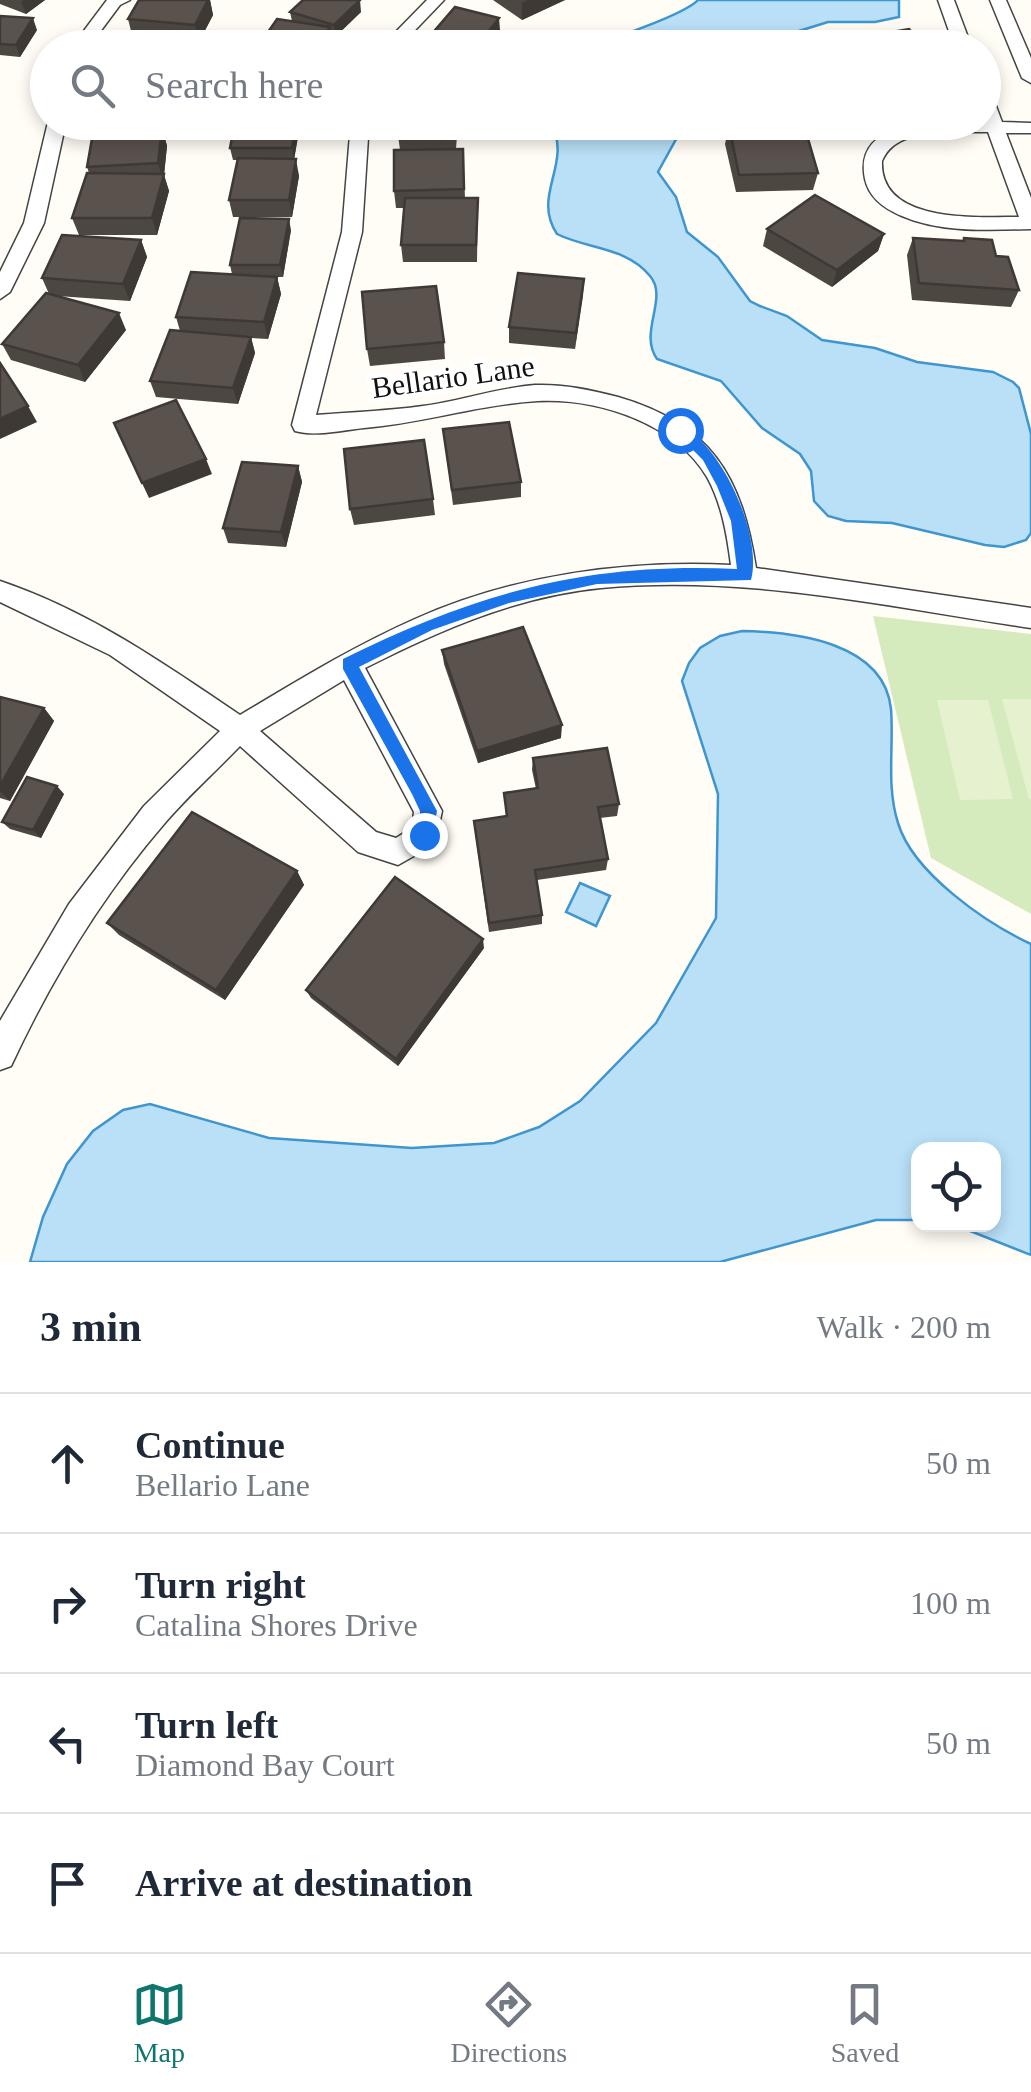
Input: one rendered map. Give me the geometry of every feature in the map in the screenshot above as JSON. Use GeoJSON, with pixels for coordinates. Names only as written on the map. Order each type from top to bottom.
{"type":"FeatureCollection","features":[{"type":"Feature","properties":{"kind":"street"},"geometry":{"type":"LineString","coordinates":[[93,30],[117,0]]}},
{"type":"Feature","properties":{"kind":"street"},"geometry":{"type":"LineString","coordinates":[[406,30],[436,0]]}},
{"type":"Feature","properties":{"kind":"street"},"geometry":{"type":"LineString","coordinates":[[946,0],[957,30]]}},
{"type":"Feature","properties":{"kind":"street"},"geometry":{"type":"LineString","coordinates":[[998,0],[1031,78]]}},
{"type":"Feature","properties":{"kind":"street"},"geometry":{"type":"LineString","coordinates":[[1001,128],[1031,128]]}},
{"type":"Feature","properties":{"kind":"street"},"geometry":{"type":"LineString","coordinates":[[0,292],[34,223],[53,140]]}},
{"type":"Feature","properties":{"kind":"street","name":"Bellario Lane"},"geometry":{"type":"LineString","coordinates":[[359,140],[352,232],[302,425],[426,414],[499,398],[553,393],[648,414],[680,430],[708,456],[738,521],[746,576]]}},
{"type":"Feature","properties":{"kind":"street"},"geometry":{"type":"LineString","coordinates":[[888,140],[874,156],[872,172],[881,192],[906,212],[940,222],[1031,223],[1000,140]]}},
{"type":"Feature","properties":{"kind":"street"},"geometry":{"type":"LineString","coordinates":[[0,1055],[24,1004],[79,914],[154,815],[239,729],[349,664],[426,626],[509,597],[597,578],[689,573],[746,576],[1031,618]]}},
{"type":"Feature","properties":{"kind":"street"},"geometry":{"type":"LineString","coordinates":[[0,591],[58,614],[119,647],[239,729],[368,843],[398,852],[424,835],[428,811],[349,664]]}},
{"type":"Feature","properties":{"kind":"green space"},"geometry":{"type":"Polygon","coordinates":[[[873,616],[1031,634],[1031,914],[931,858],[873,616]]]}},
{"type":"Feature","properties":{"kind":"green space"},"geometry":{"type":"Polygon","coordinates":[[[1002,699],[1031,699],[1031,799],[1029,799],[1002,699]]]}},
{"type":"Feature","properties":{"kind":"green space"},"geometry":{"type":"Polygon","coordinates":[[[937,700],[988,700],[1013,799],[960,800],[937,700]]]}},
{"type":"Feature","properties":{"kind":"water"},"geometry":{"type":"Polygon","coordinates":[[[698,0],[899,0],[899,17],[875,22],[828,22],[802,30],[637,30],[698,0]]]}},
{"type":"Feature","properties":{"kind":"water"},"geometry":{"type":"Polygon","coordinates":[[[557,140],[676,140],[658,172],[676,197],[687,232],[718,257],[750,301],[787,316],[822,340],[875,348],[917,362],[993,372],[1013,382],[1019,388],[1031,434],[1031,533],[1026,540],[1004,547],[985,545],[892,523],[846,521],[828,516],[814,501],[811,471],[800,454],[762,428],[721,381],[657,359],[651,338],[655,285],[641,266],[618,254],[557,234],[548,206],[557,140]]]}},
{"type":"Feature","properties":{"kind":"water"},"geometry":{"type":"Polygon","coordinates":[[[742,631],[811,638],[855,655],[872,669],[885,686],[891,709],[892,794],[906,842],[953,894],[1031,944],[1031,1255],[973,1232],[1001,1232],[1001,1142],[911,1142],[911,1220],[876,1220],[720,1262],[30,1262],[43,1217],[67,1164],[93,1131],[123,1110],[150,1104],[269,1138],[412,1148],[494,1143],[539,1127],[580,1101],[656,1023],[716,918],[718,794],[682,681],[700,648],[720,636],[742,631]]]}},
{"type":"Feature","properties":{"kind":"water"},"geometry":{"type":"Polygon","coordinates":[[[580,883],[610,896],[596,926],[566,912],[580,883]]]}},
{"type":"Feature","properties":{"kind":"building"},"geometry":{"type":"Polygon","coordinates":[[[139,0],[208,0],[195,25],[128,19],[139,0]]]}},
{"type":"Feature","properties":{"kind":"building"},"geometry":{"type":"Polygon","coordinates":[[[303,0],[360,0],[334,25],[290,12],[303,0]]]}},
{"type":"Feature","properties":{"kind":"building"},"geometry":{"type":"Polygon","coordinates":[[[455,7],[499,18],[490,30],[435,30],[455,7]]]}},
{"type":"Feature","properties":{"kind":"building"},"geometry":{"type":"Polygon","coordinates":[[[0,16],[33,18],[16,45],[0,44],[0,16]]]}},
{"type":"Feature","properties":{"kind":"building"},"geometry":{"type":"Polygon","coordinates":[[[277,19],[330,27],[328,30],[269,30],[277,19]]]}},
{"type":"Feature","properties":{"kind":"building"},"geometry":{"type":"Polygon","coordinates":[[[92,140],[161,140],[158,163],[87,167],[92,140]]]}},
{"type":"Feature","properties":{"kind":"building"},"geometry":{"type":"Polygon","coordinates":[[[232,140],[293,140],[292,148],[230,148],[232,140]]]}},
{"type":"Feature","properties":{"kind":"building"},"geometry":{"type":"Polygon","coordinates":[[[732,140],[808,140],[818,173],[739,175],[732,140]]]}},
{"type":"Feature","properties":{"kind":"building"},"geometry":{"type":"Polygon","coordinates":[[[463,149],[464,189],[394,191],[394,150],[463,149]]]}},
{"type":"Feature","properties":{"kind":"building"},"geometry":{"type":"Polygon","coordinates":[[[238,158],[296,159],[289,200],[229,200],[238,158]]]}},
{"type":"Feature","properties":{"kind":"building"},"geometry":{"type":"Polygon","coordinates":[[[87,173],[164,174],[152,218],[72,218],[87,173]]]}},
{"type":"Feature","properties":{"kind":"building"},"geometry":{"type":"Polygon","coordinates":[[[815,195],[884,234],[837,270],[767,229],[815,195]]]}},
{"type":"Feature","properties":{"kind":"building"},"geometry":{"type":"Polygon","coordinates":[[[405,198],[478,198],[476,245],[401,245],[405,198]]]}},
{"type":"Feature","properties":{"kind":"building"},"geometry":{"type":"Polygon","coordinates":[[[240,218],[289,219],[280,265],[230,265],[240,218]]]}},
{"type":"Feature","properties":{"kind":"building"},"geometry":{"type":"Polygon","coordinates":[[[62,235],[141,240],[123,284],[42,278],[62,235]]]}},
{"type":"Feature","properties":{"kind":"building"},"geometry":{"type":"Polygon","coordinates":[[[913,238],[992,240],[996,256],[1008,257],[1019,290],[919,283],[913,238]]]}},
{"type":"Feature","properties":{"kind":"building"},"geometry":{"type":"Polygon","coordinates":[[[191,272],[277,277],[264,322],[176,317],[191,272]]]}},
{"type":"Feature","properties":{"kind":"building"},"geometry":{"type":"Polygon","coordinates":[[[518,273],[584,279],[576,333],[509,327],[518,273]]]}},
{"type":"Feature","properties":{"kind":"building"},"geometry":{"type":"Polygon","coordinates":[[[436,286],[444,342],[367,349],[362,292],[436,286]]]}},
{"type":"Feature","properties":{"kind":"building"},"geometry":{"type":"Polygon","coordinates":[[[46,293],[119,313],[78,365],[2,344],[46,293]]]}},
{"type":"Feature","properties":{"kind":"building"},"geometry":{"type":"Polygon","coordinates":[[[170,330],[251,337],[233,388],[150,381],[170,330]]]}},
{"type":"Feature","properties":{"kind":"building"},"geometry":{"type":"Polygon","coordinates":[[[0,363],[28,406],[0,419],[0,363]]]}},
{"type":"Feature","properties":{"kind":"building"},"geometry":{"type":"Polygon","coordinates":[[[176,400],[206,459],[142,483],[114,423],[176,400]]]}},
{"type":"Feature","properties":{"kind":"building"},"geometry":{"type":"Polygon","coordinates":[[[509,422],[521,482],[452,490],[443,429],[509,422]]]}},
{"type":"Feature","properties":{"kind":"building"},"geometry":{"type":"Polygon","coordinates":[[[424,440],[433,499],[350,509],[344,449],[424,440]]]}},
{"type":"Feature","properties":{"kind":"building"},"geometry":{"type":"Polygon","coordinates":[[[242,462],[298,466],[281,532],[223,528],[242,462]]]}},
{"type":"Feature","properties":{"kind":"building"},"geometry":{"type":"Polygon","coordinates":[[[523,627],[562,725],[477,751],[442,650],[523,627]]]}},
{"type":"Feature","properties":{"kind":"building"},"geometry":{"type":"Polygon","coordinates":[[[0,697],[44,708],[0,786],[0,697]]]}},
{"type":"Feature","properties":{"kind":"building"},"geometry":{"type":"Polygon","coordinates":[[[607,748],[619,804],[598,807],[608,859],[535,870],[542,915],[489,923],[474,821],[507,816],[504,793],[538,788],[533,758],[607,748]]]}},
{"type":"Feature","properties":{"kind":"building"},"geometry":{"type":"Polygon","coordinates":[[[27,777],[57,786],[33,830],[2,822],[27,777]]]}},
{"type":"Feature","properties":{"kind":"building"},"geometry":{"type":"Polygon","coordinates":[[[192,812],[297,871],[216,990],[107,923],[192,812]]]}},
{"type":"Feature","properties":{"kind":"building"},"geometry":{"type":"Polygon","coordinates":[[[395,877],[483,939],[396,1059],[306,990],[395,877]]]}},
{"type":"Feature","properties":{"kind":"route"},"geometry":{"type":"LineString","coordinates":[[424,835],[428,811],[420,790],[349,664],[426,626],[509,597],[597,578],[689,573],[746,576],[738,521],[724,486],[708,456],[680,430]]}}]}
